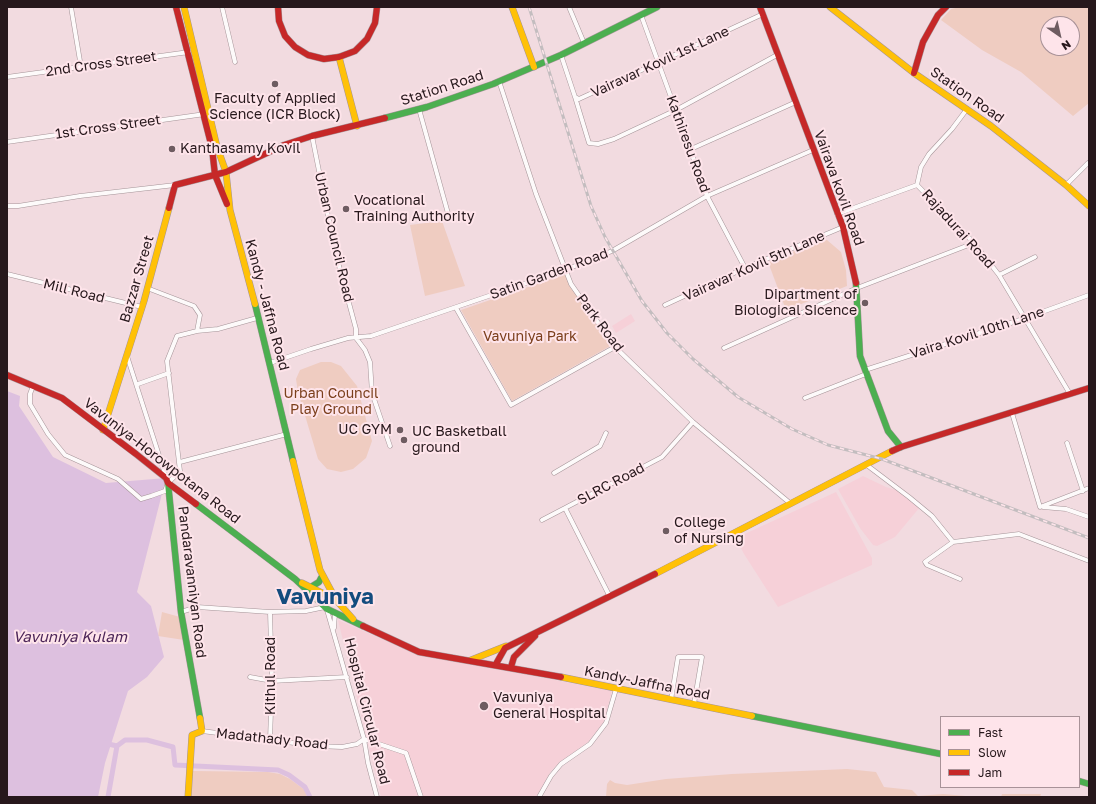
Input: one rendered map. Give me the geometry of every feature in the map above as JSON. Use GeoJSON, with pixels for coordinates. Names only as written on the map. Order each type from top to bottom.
{"type":"FeatureCollection","features":[{"type":"Feature","properties":{"kind":"main road","name":"Kandy - Jaffna Road"},"geometry":{"type":"LineString","coordinates":[[176,7],[188,52],[200,86]]}},
{"type":"Feature","properties":{"kind":"main road","name":"Kandy - Jaffna Road"},"geometry":{"type":"LineString","coordinates":[[184,7],[195,51],[212,148],[215,175],[230,210]]}},
{"type":"Feature","properties":{"kind":"main road"},"geometry":{"type":"LineString","coordinates":[[278,7],[279,21],[285,36],[295,47],[308,55],[324,59],[339,58],[355,51],[367,39],[375,24],[377,7]]}},
{"type":"Feature","properties":{"kind":"main road"},"geometry":{"type":"LineString","coordinates":[[512,7],[534,67]]}},
{"type":"Feature","properties":{"kind":"main road","name":"Station Road"},"geometry":{"type":"LineString","coordinates":[[226,172],[284,145],[312,136],[357,126],[419,109],[500,81],[561,55],[657,7]]}},
{"type":"Feature","properties":{"kind":"main road","name":"Vairava kovil Road"},"geometry":{"type":"LineString","coordinates":[[760,7],[843,227],[857,288],[858,344],[866,372],[888,431],[901,448]]}},
{"type":"Feature","properties":{"kind":"main road","name":"Station Road"},"geometry":{"type":"LineString","coordinates":[[830,7],[914,73],[991,126],[1066,185],[1089,206]]}},
{"type":"Feature","properties":{"kind":"main road"},"geometry":{"type":"LineString","coordinates":[[914,73],[923,42],[938,15],[946,7]]}},
{"type":"Feature","properties":{"kind":"main road"},"geometry":{"type":"LineString","coordinates":[[339,58],[357,126]]}},
{"type":"Feature","properties":{"kind":"main road","name":"Kandy - Jaffna Road"},"geometry":{"type":"LineString","coordinates":[[206,114],[226,172],[230,210],[270,363],[320,570],[326,608]]}},
{"type":"Feature","properties":{"kind":"main road"},"geometry":{"type":"LineString","coordinates":[[175,185],[226,172]]}},
{"type":"Feature","properties":{"kind":"main road","name":"Bazzar Street"},"geometry":{"type":"LineString","coordinates":[[103,430],[142,307],[175,185]]}},
{"type":"Feature","properties":{"kind":"main road","name":"Vavuniya-Horowpotana Road"},"geometry":{"type":"LineString","coordinates":[[7,375],[62,398],[295,579],[326,608]]}},
{"type":"Feature","properties":{"kind":"main road"},"geometry":{"type":"LineString","coordinates":[[496,664],[505,648],[610,597],[901,448],[1089,388]]}},
{"type":"Feature","properties":{"kind":"main road","name":"Pandaravanniyan Road"},"geometry":{"type":"LineString","coordinates":[[167,481],[181,612],[202,732]]}},
{"type":"Feature","properties":{"kind":"main road","name":"Kandy - Jaffna Road"},"geometry":{"type":"LineString","coordinates":[[320,570],[336,600]]}},
{"type":"Feature","properties":{"kind":"main road"},"geometry":{"type":"LineString","coordinates":[[311,587],[319,582],[321,578]]}},
{"type":"Feature","properties":{"kind":"main road","name":"Vavuniya-Horowpotana Road"},"geometry":{"type":"LineString","coordinates":[[295,579],[336,600]]}},
{"type":"Feature","properties":{"kind":"main road","name":"Hospital Circular Road"},"geometry":{"type":"LineString","coordinates":[[335,613],[336,600]]}},
{"type":"Feature","properties":{"kind":"main road","name":"Kandy-Jaffna Road"},"geometry":{"type":"LineString","coordinates":[[336,600],[354,621]]}},
{"type":"Feature","properties":{"kind":"main road","name":"Kandy-Jaffna Road"},"geometry":{"type":"LineString","coordinates":[[326,608],[420,652],[496,664],[940,754]]}},
{"type":"Feature","properties":{"kind":"main road"},"geometry":{"type":"LineString","coordinates":[[511,667],[514,656],[541,631]]}},
{"type":"Feature","properties":{"kind":"main road"},"geometry":{"type":"LineString","coordinates":[[471,660],[521,640]]}},
{"type":"Feature","properties":{"kind":"main road"},"geometry":{"type":"LineString","coordinates":[[188,797],[192,735],[202,732]]}},
{"type":"Feature","properties":{"kind":"street"},"geometry":{"type":"LineString","coordinates":[[71,7],[82,67]]}},
{"type":"Feature","properties":{"kind":"street"},"geometry":{"type":"LineString","coordinates":[[222,7],[235,62]]}},
{"type":"Feature","properties":{"kind":"street"},"geometry":{"type":"LineString","coordinates":[[569,7],[584,43]]}},
{"type":"Feature","properties":{"kind":"street","name":"Vairavar Kovil 1st Lane"},"geometry":{"type":"LineString","coordinates":[[561,55],[575,97],[579,99],[658,64],[763,14]]}},
{"type":"Feature","properties":{"kind":"street","name":"Kathiresu Road"},"geometry":{"type":"LineString","coordinates":[[641,15],[707,196],[745,268]]}},
{"type":"Feature","properties":{"kind":"street","name":"2nd Cross Street"},"geometry":{"type":"LineString","coordinates":[[7,77],[195,51]]}},
{"type":"Feature","properties":{"kind":"street"},"geometry":{"type":"LineString","coordinates":[[575,97],[589,143],[598,144],[614,139],[676,110],[777,55]]}},
{"type":"Feature","properties":{"kind":"street","name":"Park Road"},"geometry":{"type":"LineString","coordinates":[[500,81],[536,194],[571,284],[615,347],[693,422],[791,504]]}},
{"type":"Feature","properties":{"kind":"street"},"geometry":{"type":"LineString","coordinates":[[691,149],[796,102]]}},
{"type":"Feature","properties":{"kind":"street"},"geometry":{"type":"LineString","coordinates":[[419,109],[449,217]]}},
{"type":"Feature","properties":{"kind":"street","name":"Rajadurai Road"},"geometry":{"type":"LineString","coordinates":[[966,109],[952,129],[929,154],[921,167],[917,184],[974,243],[999,275],[1023,319],[1070,394]]}},
{"type":"Feature","properties":{"kind":"street","name":"1st Cross Street"},"geometry":{"type":"LineString","coordinates":[[7,142],[206,114]]}},
{"type":"Feature","properties":{"kind":"street","name":"Urban Council Road"},"geometry":{"type":"LineString","coordinates":[[312,136],[335,251],[356,329],[356,338]]}},
{"type":"Feature","properties":{"kind":"street","name":"Satin Garden Road"},"geometry":{"type":"LineString","coordinates":[[270,363],[348,338],[371,336],[565,270],[612,251],[707,196],[813,150]]}},
{"type":"Feature","properties":{"kind":"street"},"geometry":{"type":"LineString","coordinates":[[1066,185],[1088,163]]}},
{"type":"Feature","properties":{"kind":"street"},"geometry":{"type":"LineString","coordinates":[[837,214],[917,184]]}},
{"type":"Feature","properties":{"kind":"street"},"geometry":{"type":"LineString","coordinates":[[7,206],[18,206],[80,196],[175,185]]}},
{"type":"Feature","properties":{"kind":"street","name":"Vairavar Kovil 5th Lane"},"geometry":{"type":"LineString","coordinates":[[665,305],[745,268],[843,227]]}},
{"type":"Feature","properties":{"kind":"street"},"geometry":{"type":"LineString","coordinates":[[724,348],[857,288],[974,243]]}},
{"type":"Feature","properties":{"kind":"street"},"geometry":{"type":"LineString","coordinates":[[999,275],[1035,257]]}},
{"type":"Feature","properties":{"kind":"street","name":"Mill Road"},"geometry":{"type":"LineString","coordinates":[[7,274],[142,307]]}},
{"type":"Feature","properties":{"kind":"street"},"geometry":{"type":"LineString","coordinates":[[147,288],[194,306],[200,315],[197,331]]}},
{"type":"Feature","properties":{"kind":"street","name":"Vaira Kovil 10th Lane"},"geometry":{"type":"LineString","coordinates":[[805,398],[866,372],[1089,295]]}},
{"type":"Feature","properties":{"kind":"street"},"geometry":{"type":"LineString","coordinates":[[456,308],[511,405],[615,347]]}},
{"type":"Feature","properties":{"kind":"street"},"geometry":{"type":"LineString","coordinates":[[167,481],[180,471],[167,362],[177,336],[197,331],[218,329],[257,318]]}},
{"type":"Feature","properties":{"kind":"street"},"geometry":{"type":"LineString","coordinates":[[356,338],[365,350],[370,362],[372,394],[390,446]]}},
{"type":"Feature","properties":{"kind":"street"},"geometry":{"type":"LineString","coordinates":[[33,385],[30,394],[30,404],[48,434],[64,455],[118,479],[141,499],[165,491],[167,481],[138,384],[127,355]]}},
{"type":"Feature","properties":{"kind":"street"},"geometry":{"type":"LineString","coordinates":[[138,384],[169,373]]}},
{"type":"Feature","properties":{"kind":"street"},"geometry":{"type":"LineString","coordinates":[[1012,413],[1040,507]]}},
{"type":"Feature","properties":{"kind":"street","name":"SLRC Road"},"geometry":{"type":"LineString","coordinates":[[610,597],[565,508],[662,457],[693,422]]}},
{"type":"Feature","properties":{"kind":"street"},"geometry":{"type":"LineString","coordinates":[[554,473],[600,446],[606,433]]}},
{"type":"Feature","properties":{"kind":"street"},"geometry":{"type":"LineString","coordinates":[[180,462],[287,434]]}},
{"type":"Feature","properties":{"kind":"street"},"geometry":{"type":"LineString","coordinates":[[1067,443],[1083,491]]}},
{"type":"Feature","properties":{"kind":"street"},"geometry":{"type":"LineString","coordinates":[[868,466],[932,516],[953,542]]}},
{"type":"Feature","properties":{"kind":"street"},"geometry":{"type":"LineString","coordinates":[[1040,507],[1089,488]]}},
{"type":"Feature","properties":{"kind":"street"},"geometry":{"type":"LineString","coordinates":[[1040,507],[1066,509],[1089,517]]}},
{"type":"Feature","properties":{"kind":"street"},"geometry":{"type":"LineString","coordinates":[[542,520],[565,508]]}},
{"type":"Feature","properties":{"kind":"street"},"geometry":{"type":"LineString","coordinates":[[960,578],[927,565],[925,562],[953,542],[1019,534],[1089,561]]}},
{"type":"Feature","properties":{"kind":"street"},"geometry":{"type":"LineString","coordinates":[[181,612],[197,607],[270,612],[306,611],[326,608]]}},
{"type":"Feature","properties":{"kind":"street","name":"Hospital Circular Road"},"geometry":{"type":"LineString","coordinates":[[326,608],[334,630],[364,739],[377,797]]}},
{"type":"Feature","properties":{"kind":"street","name":"Kithul Road"},"geometry":{"type":"LineString","coordinates":[[270,612],[272,681],[270,740]]}},
{"type":"Feature","properties":{"kind":"street","name":"Hospital Circular Road"},"geometry":{"type":"LineString","coordinates":[[334,630],[335,613]]}},
{"type":"Feature","properties":{"kind":"street"},"geometry":{"type":"LineString","coordinates":[[671,700],[678,657],[702,657],[694,705]]}},
{"type":"Feature","properties":{"kind":"street"},"geometry":{"type":"LineString","coordinates":[[250,677],[272,681],[347,677]]}},
{"type":"Feature","properties":{"kind":"street"},"geometry":{"type":"LineString","coordinates":[[539,797],[550,776],[561,764],[590,744],[606,723],[616,689]]}},
{"type":"Feature","properties":{"kind":"street","name":"Madathady Road"},"geometry":{"type":"LineString","coordinates":[[202,732],[317,746],[342,747],[357,744],[364,739]]}},
{"type":"Feature","properties":{"kind":"street"},"geometry":{"type":"LineString","coordinates":[[364,739],[406,753],[421,797]]}},
{"type":"Feature","properties":{"kind":"shaded area"},"geometry":{"type":"Polygon","coordinates":[[[631,314],[635,321],[616,333],[612,326],[631,314]]]}},
{"type":"Feature","properties":{"kind":"shaded area"},"geometry":{"type":"Polygon","coordinates":[[[863,476],[886,487],[899,491],[920,507],[895,537],[877,546],[873,545],[860,528],[838,489],[863,476]]]}},
{"type":"Feature","properties":{"kind":"shaded area"},"geometry":{"type":"Polygon","coordinates":[[[836,492],[872,558],[872,565],[778,607],[744,554],[736,538],[836,492]]]}},
{"type":"Feature","properties":{"kind":"shaded area","name":"Vavuniya General Hospital"},"geometry":{"type":"Polygon","coordinates":[[[338,620],[415,653],[612,691],[604,722],[588,742],[559,763],[551,771],[536,797],[381,797],[338,620]]]}},
{"type":"Feature","properties":{"kind":"green space"},"geometry":{"type":"Polygon","coordinates":[[[960,7],[1089,7],[1089,103],[1073,116],[1021,72],[982,50],[941,20],[951,9],[960,7]]]}},
{"type":"Feature","properties":{"kind":"green space"},"geometry":{"type":"Polygon","coordinates":[[[442,221],[465,286],[425,296],[410,225],[442,221]]]}},
{"type":"Feature","properties":{"kind":"green space"},"geometry":{"type":"Polygon","coordinates":[[[827,240],[841,252],[846,270],[847,286],[786,310],[768,262],[816,242],[827,240]]]}},
{"type":"Feature","properties":{"kind":"green space","name":"Vavuniya Park"},"geometry":{"type":"Polygon","coordinates":[[[566,274],[612,345],[512,401],[461,310],[566,274]]]}},
{"type":"Feature","properties":{"kind":"green space","name":"Urban Council Play Ground"},"geometry":{"type":"Polygon","coordinates":[[[321,362],[331,362],[341,366],[357,386],[372,441],[366,458],[353,469],[341,472],[327,469],[318,459],[298,392],[296,379],[300,370],[321,362]]]}},
{"type":"Feature","properties":{"kind":"green space"},"geometry":{"type":"Polygon","coordinates":[[[162,612],[180,617],[184,640],[158,636],[162,612]]]}},
{"type":"Feature","properties":{"kind":"green space"},"geometry":{"type":"Polygon","coordinates":[[[847,769],[876,772],[884,787],[912,790],[918,796],[943,794],[977,797],[606,797],[607,784],[610,780],[615,783],[627,785],[666,779],[732,774],[847,769]]]}},
{"type":"Feature","properties":{"kind":"green space"},"geometry":{"type":"Polygon","coordinates":[[[193,771],[268,772],[280,774],[305,790],[307,797],[191,797],[193,771]]]}},
{"type":"Feature","properties":{"kind":"green space"},"geometry":{"type":"Polygon","coordinates":[[[1002,794],[1041,794],[1040,797],[1001,797],[1002,794]]]}},
{"type":"Feature","properties":{"kind":"water","name":"Vavuniya Kulam"},"geometry":{"type":"Polygon","coordinates":[[[7,391],[20,396],[19,406],[53,457],[106,483],[166,478],[137,592],[151,606],[164,657],[147,677],[128,691],[105,763],[98,797],[7,797],[7,391]]]}},
{"type":"Feature","properties":{"kind":"waterway"},"geometry":{"type":"LineString","coordinates":[[117,746],[125,740],[147,740],[173,747],[175,765],[278,770],[289,775],[305,787],[310,797]]}},
{"type":"Feature","properties":{"kind":"waterway"},"geometry":{"type":"LineString","coordinates":[[104,743],[117,746],[108,797]]}},
{"type":"Feature","properties":{"kind":"railway"},"geometry":{"type":"LineString","coordinates":[[529,7],[591,206],[605,237],[642,301],[667,333],[693,359],[738,397],[792,429],[828,445],[882,459],[1089,538]]}},
{"type":"Feature","properties":{"kind":"traffic: fast"},"geometry":{"type":"LineString","coordinates":[[385,118],[427,107],[493,84],[561,55],[657,7]]}},
{"type":"Feature","properties":{"kind":"traffic: fast"},"geometry":{"type":"LineString","coordinates":[[856,283],[860,356],[888,431],[901,447]]}},
{"type":"Feature","properties":{"kind":"traffic: fast"},"geometry":{"type":"LineString","coordinates":[[255,304],[293,461]]}},
{"type":"Feature","properties":{"kind":"traffic: fast"},"geometry":{"type":"LineString","coordinates":[[168,483],[181,612],[200,718]]}},
{"type":"Feature","properties":{"kind":"traffic: fast"},"geometry":{"type":"LineString","coordinates":[[196,504],[295,579],[327,609],[363,626]]}},
{"type":"Feature","properties":{"kind":"traffic: fast"},"geometry":{"type":"LineString","coordinates":[[311,587],[319,582],[321,578]]}},
{"type":"Feature","properties":{"kind":"traffic: fast"},"geometry":{"type":"LineString","coordinates":[[752,716],[940,754]]}},
{"type":"Feature","properties":{"kind":"traffic: fast"},"geometry":{"type":"LineString","coordinates":[[1080,781],[1089,784]]}},
{"type":"Feature","properties":{"kind":"traffic: slow"},"geometry":{"type":"LineString","coordinates":[[184,7],[217,147],[226,172],[230,210],[255,304]]}},
{"type":"Feature","properties":{"kind":"traffic: slow"},"geometry":{"type":"LineString","coordinates":[[512,7],[534,67]]}},
{"type":"Feature","properties":{"kind":"traffic: slow"},"geometry":{"type":"LineString","coordinates":[[830,7],[914,73],[991,126],[1066,185],[1089,206]]}},
{"type":"Feature","properties":{"kind":"traffic: slow"},"geometry":{"type":"LineString","coordinates":[[339,57],[357,126]]}},
{"type":"Feature","properties":{"kind":"traffic: slow"},"geometry":{"type":"LineString","coordinates":[[103,430],[144,301],[169,208]]}},
{"type":"Feature","properties":{"kind":"traffic: slow"},"geometry":{"type":"LineString","coordinates":[[655,574],[892,451]]}},
{"type":"Feature","properties":{"kind":"traffic: slow"},"geometry":{"type":"LineString","coordinates":[[293,461],[320,570],[336,600],[353,619]]}},
{"type":"Feature","properties":{"kind":"traffic: slow"},"geometry":{"type":"LineString","coordinates":[[302,583],[336,600]]}},
{"type":"Feature","properties":{"kind":"traffic: slow"},"geometry":{"type":"LineString","coordinates":[[471,660],[506,646]]}},
{"type":"Feature","properties":{"kind":"traffic: slow"},"geometry":{"type":"LineString","coordinates":[[561,677],[752,716]]}},
{"type":"Feature","properties":{"kind":"traffic: slow"},"geometry":{"type":"LineString","coordinates":[[188,797],[192,735],[202,731],[200,718]]}},
{"type":"Feature","properties":{"kind":"traffic: jam"},"geometry":{"type":"LineString","coordinates":[[176,7],[212,148],[215,175],[227,204]]}},
{"type":"Feature","properties":{"kind":"traffic: jam"},"geometry":{"type":"LineString","coordinates":[[278,7],[279,21],[285,36],[295,47],[308,55],[324,59],[339,57],[355,51],[367,39],[375,23],[377,7]]}},
{"type":"Feature","properties":{"kind":"traffic: jam"},"geometry":{"type":"LineString","coordinates":[[760,7],[843,227],[856,283]]}},
{"type":"Feature","properties":{"kind":"traffic: jam"},"geometry":{"type":"LineString","coordinates":[[914,73],[923,42],[938,15],[946,7]]}},
{"type":"Feature","properties":{"kind":"traffic: jam"},"geometry":{"type":"LineString","coordinates":[[169,208],[175,185],[226,172],[284,145],[312,136],[385,118]]}},
{"type":"Feature","properties":{"kind":"traffic: jam"},"geometry":{"type":"LineString","coordinates":[[7,375],[62,398],[136,454],[166,478],[168,483],[196,504]]}},
{"type":"Feature","properties":{"kind":"traffic: jam"},"geometry":{"type":"LineString","coordinates":[[892,451],[1089,388]]}},
{"type":"Feature","properties":{"kind":"traffic: jam"},"geometry":{"type":"LineString","coordinates":[[496,664],[505,648],[655,574]]}},
{"type":"Feature","properties":{"kind":"traffic: jam"},"geometry":{"type":"LineString","coordinates":[[363,626],[419,652],[561,677]]}},
{"type":"Feature","properties":{"kind":"traffic: jam"},"geometry":{"type":"LineString","coordinates":[[511,667],[514,657],[535,636]]}},
{"type":"Feature","properties":{"kind":"place","name":"Faculty of Applied Science (ICR Block)"},"geometry":{"type":"Point","coordinates":[275,84]}},
{"type":"Feature","properties":{"kind":"place","name":"Kanthasamy Kovil"},"geometry":{"type":"Point","coordinates":[172,149]}},
{"type":"Feature","properties":{"kind":"place","name":"Vocational Training Authority"},"geometry":{"type":"Point","coordinates":[346,209]}},
{"type":"Feature","properties":{"kind":"place","name":"Dipartment of Biological Sicence"},"geometry":{"type":"Point","coordinates":[865,303]}},
{"type":"Feature","properties":{"kind":"place","name":"UC GYM"},"geometry":{"type":"Point","coordinates":[400,430]}},
{"type":"Feature","properties":{"kind":"place","name":"UC Basketball ground"},"geometry":{"type":"Point","coordinates":[404,440]}},
{"type":"Feature","properties":{"kind":"place","name":"College of Nursing"},"geometry":{"type":"Point","coordinates":[666,531]}},
{"type":"Feature","properties":{"kind":"place","name":"Vavuniya General Hospital"},"geometry":{"type":"Point","coordinates":[484,706]}},
{"type":"Feature","properties":{"kind":"district","name":"Vavuniya"},"geometry":{"type":"Point","coordinates":[325,597]}}]}
